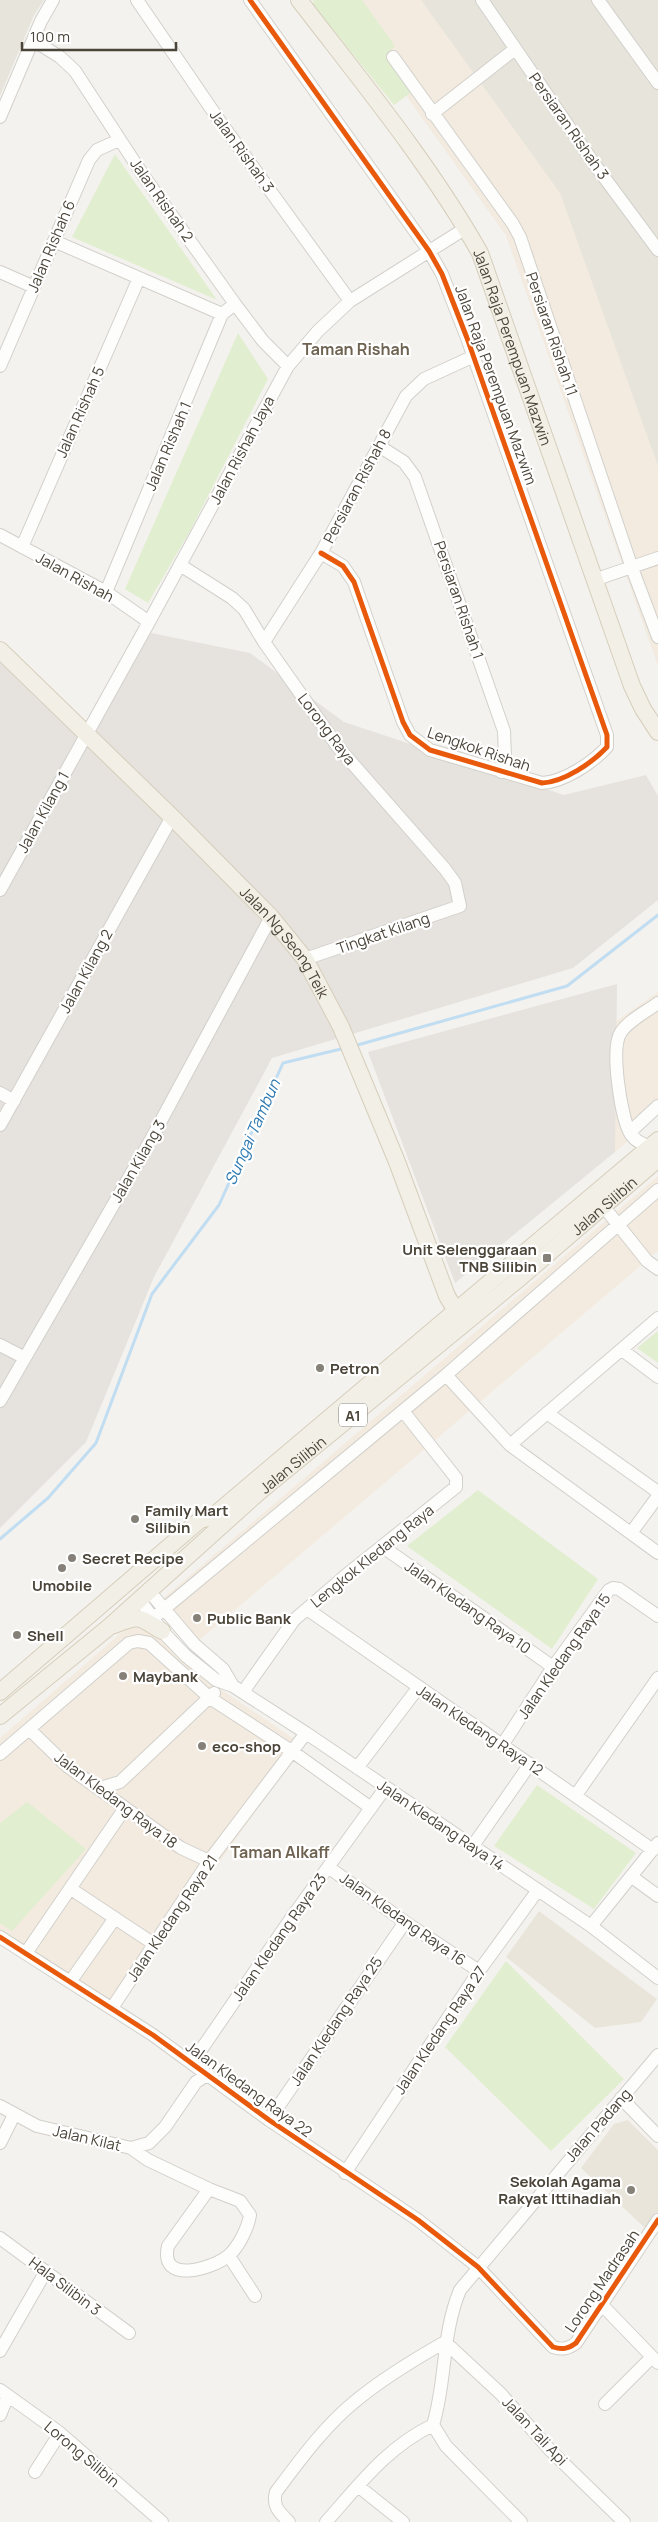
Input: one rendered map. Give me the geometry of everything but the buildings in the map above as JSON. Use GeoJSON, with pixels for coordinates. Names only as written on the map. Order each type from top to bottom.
{"type":"FeatureCollection","features":[{"type":"Feature","properties":{"kind":"main road","name":"Jalan Raja Perempuan Mazwin"},"geometry":{"type":"LineString","coordinates":[[299,0],[408,142],[466,228],[480,253],[502,311],[632,686],[643,710],[658,732]]}},
{"type":"Feature","properties":{"kind":"main road","name":"Jalan Ng Seong Teik"},"geometry":{"type":"LineString","coordinates":[[0,650],[271,917],[305,958],[341,1027],[397,1162],[441,1281],[456,1311]]}},
{"type":"Feature","properties":{"kind":"main road"},"geometry":{"type":"LineString","coordinates":[[577,1210],[591,1204],[604,1207],[603,1199],[606,1191],[632,1170],[646,1148]]}},
{"type":"Feature","properties":{"kind":"main road","name":"Jalan Silibin"},"geometry":{"type":"LineString","coordinates":[[0,1692],[200,1520],[212,1517],[577,1210],[646,1148]]}},
{"type":"Feature","properties":{"kind":"main road","name":"Jalan Silibin"},"geometry":{"type":"LineString","coordinates":[[0,1716],[109,1627],[142,1592],[259,1492],[604,1207]]}},
{"type":"Feature","properties":{"kind":"main road"},"geometry":{"type":"LineString","coordinates":[[429,1334],[439,1309],[441,1281],[459,1293],[470,1294],[480,1291]]}},
{"type":"Feature","properties":{"kind":"main road"},"geometry":{"type":"LineString","coordinates":[[456,1311],[465,1316],[481,1310]]}},
{"type":"Feature","properties":{"kind":"main road"},"geometry":{"type":"LineString","coordinates":[[28,1669],[66,1646],[142,1592],[207,1525],[212,1517]]}},
{"type":"Feature","properties":{"kind":"main road"},"geometry":{"type":"LineString","coordinates":[[109,1627],[136,1618],[147,1620],[157,1625]]}},
{"type":"Feature","properties":{"kind":"street"},"geometry":{"type":"LineString","coordinates":[[0,117],[33,40],[53,0]]}},
{"type":"Feature","properties":{"kind":"street","name":"Jalan Rishah 3"},"geometry":{"type":"LineString","coordinates":[[137,0],[219,120],[350,301]]}},
{"type":"Feature","properties":{"kind":"street","name":"Jalan Raja Perempuan Mazwim"},"geometry":{"type":"LineString","coordinates":[[250,0],[429,251],[442,274],[474,356],[607,735]]}},
{"type":"Feature","properties":{"kind":"street","name":"Persiaran Rishah 3"},"geometry":{"type":"LineString","coordinates":[[482,0],[658,250]]}},
{"type":"Feature","properties":{"kind":"street"},"geometry":{"type":"LineString","coordinates":[[598,0],[658,83]]}},
{"type":"Feature","properties":{"kind":"street","name":"Jalan Rishah 2"},"geometry":{"type":"LineString","coordinates":[[33,40],[60,57],[75,70],[119,140],[235,304],[264,341],[288,366]]}},
{"type":"Feature","properties":{"kind":"street"},"geometry":{"type":"LineString","coordinates":[[432,114],[515,49]]}},
{"type":"Feature","properties":{"kind":"street","name":"Persiaran Rishah 11"},"geometry":{"type":"LineString","coordinates":[[393,57],[432,114],[513,224],[520,237],[632,568],[658,638]]}},
{"type":"Feature","properties":{"kind":"street","name":"Jalan Rishah 6"},"geometry":{"type":"LineString","coordinates":[[0,366],[89,160],[97,150],[119,140]]}},
{"type":"Feature","properties":{"kind":"street","name":"Jalan Rishah Jaya"},"geometry":{"type":"LineString","coordinates":[[86,734],[288,366],[318,331],[350,301],[466,228]]}},
{"type":"Feature","properties":{"kind":"street"},"geometry":{"type":"LineString","coordinates":[[54,241],[222,314]]}},
{"type":"Feature","properties":{"kind":"street"},"geometry":{"type":"LineString","coordinates":[[0,272],[34,287]]}},
{"type":"Feature","properties":{"kind":"street","name":"Jalan Rishah 5"},"geometry":{"type":"LineString","coordinates":[[22,546],[138,278]]}},
{"type":"Feature","properties":{"kind":"street","name":"Jalan Rishah 1"},"geometry":{"type":"LineString","coordinates":[[106,592],[222,314],[235,304]]}},
{"type":"Feature","properties":{"kind":"street","name":"Persiaran Rishah 8"},"geometry":{"type":"LineString","coordinates":[[264,642],[321,553],[406,396],[414,386],[474,356]]}},
{"type":"Feature","properties":{"kind":"street","name":"Persiaran Rishah 1"},"geometry":{"type":"LineString","coordinates":[[379,446],[404,462],[415,477],[504,731],[505,756],[501,772]]}},
{"type":"Feature","properties":{"kind":"street","name":"Jalan Rishah"},"geometry":{"type":"LineString","coordinates":[[0,535],[106,592],[149,622]]}},
{"type":"Feature","properties":{"kind":"street","name":"Lengkok Rishah"},"geometry":{"type":"LineString","coordinates":[[321,553],[343,566],[354,582],[403,722],[410,735],[430,750],[501,772],[542,783],[552,783],[601,754],[607,747],[607,735]]}},
{"type":"Feature","properties":{"kind":"street"},"geometry":{"type":"LineString","coordinates":[[594,580],[658,558]]}},
{"type":"Feature","properties":{"kind":"street","name":"Lorong Raya"},"geometry":{"type":"LineString","coordinates":[[180,565],[232,598],[244,609],[264,642],[338,747],[446,869],[455,883],[460,906]]}},
{"type":"Feature","properties":{"kind":"street","name":"Jalan Kilang 1"},"geometry":{"type":"LineString","coordinates":[[0,890],[86,734]]}},
{"type":"Feature","properties":{"kind":"street","name":"Jalan Kilang 2"},"geometry":{"type":"LineString","coordinates":[[0,1126],[172,818]]}},
{"type":"Feature","properties":{"kind":"street","name":"Tingkat Kilang"},"geometry":{"type":"LineString","coordinates":[[305,958],[460,906]]}},
{"type":"Feature","properties":{"kind":"street","name":"Jalan Kilang 3"},"geometry":{"type":"LineString","coordinates":[[0,1401],[149,1143],[271,917]]}},
{"type":"Feature","properties":{"kind":"street"},"geometry":{"type":"LineString","coordinates":[[646,1148],[625,1118],[616,1055],[620,1033],[626,1026],[658,1003]]}},
{"type":"Feature","properties":{"kind":"street"},"geometry":{"type":"LineString","coordinates":[[0,1093],[14,1101]]}},
{"type":"Feature","properties":{"kind":"street"},"geometry":{"type":"LineString","coordinates":[[646,1148],[658,1106]]}},
{"type":"Feature","properties":{"kind":"street","name":"Jalan Silibin"},"geometry":{"type":"LineString","coordinates":[[157,1625],[165,1609],[446,1375],[658,1190]]}},
{"type":"Feature","properties":{"kind":"street"},"geometry":{"type":"LineString","coordinates":[[604,1207],[647,1261],[658,1269]]}},
{"type":"Feature","properties":{"kind":"street"},"geometry":{"type":"LineString","coordinates":[[510,1445],[658,1318]]}},
{"type":"Feature","properties":{"kind":"street"},"geometry":{"type":"LineString","coordinates":[[0,1344],[24,1358]]}},
{"type":"Feature","properties":{"kind":"street"},"geometry":{"type":"LineString","coordinates":[[622,1350],[658,1377]]}},
{"type":"Feature","properties":{"kind":"street"},"geometry":{"type":"LineString","coordinates":[[446,1375],[510,1445],[658,1553]]}},
{"type":"Feature","properties":{"kind":"street","name":"Lengkok Kledang Raya"},"geometry":{"type":"LineString","coordinates":[[120,1782],[210,1698],[231,1684],[307,1609],[456,1487],[456,1478],[403,1411]]}},
{"type":"Feature","properties":{"kind":"street"},"geometry":{"type":"LineString","coordinates":[[547,1413],[658,1492]]}},
{"type":"Feature","properties":{"kind":"street"},"geometry":{"type":"LineString","coordinates":[[631,1532],[658,1496]]}},
{"type":"Feature","properties":{"kind":"street","name":"Jalan Kledang Raya 10"},"geometry":{"type":"LineString","coordinates":[[383,1547],[554,1667]]}},
{"type":"Feature","properties":{"kind":"street","name":"Jalan Kledang Raya 15"},"geometry":{"type":"LineString","coordinates":[[503,1744],[554,1667],[609,1590],[613,1588],[619,1589],[658,1616]]}},
{"type":"Feature","properties":{"kind":"street","name":"Jalan Kledang Raya 14"},"geometry":{"type":"LineString","coordinates":[[142,1592],[165,1609],[231,1684]]}},
{"type":"Feature","properties":{"kind":"street","name":"Jalan Kledang Raya 14"},"geometry":{"type":"LineString","coordinates":[[142,1592],[157,1625],[186,1656],[306,1733],[591,1926],[658,1978]]}},
{"type":"Feature","properties":{"kind":"street","name":"Jalan Kledang Raya 12"},"geometry":{"type":"LineString","coordinates":[[307,1609],[418,1688],[656,1847]]}},
{"type":"Feature","properties":{"kind":"street"},"geometry":{"type":"LineString","coordinates":[[0,1754],[130,1643],[138,1641],[150,1643],[210,1698],[293,1752],[371,1808]]}},
{"type":"Feature","properties":{"kind":"street"},"geometry":{"type":"LineString","coordinates":[[576,1795],[658,1678]]}},
{"type":"Feature","properties":{"kind":"street"},"geometry":{"type":"LineString","coordinates":[[357,1768],[418,1688]]}},
{"type":"Feature","properties":{"kind":"street","name":"Jalan Kledang Raya 18"},"geometry":{"type":"LineString","coordinates":[[29,1729],[67,1766],[181,1848],[209,1861]]}},
{"type":"Feature","properties":{"kind":"street","name":"Jalan Kledang Raya 21"},"geometry":{"type":"LineString","coordinates":[[112,2008],[209,1861],[306,1733]]}},
{"type":"Feature","properties":{"kind":"street"},"geometry":{"type":"LineString","coordinates":[[472,1847],[530,1764]]}},
{"type":"Feature","properties":{"kind":"street"},"geometry":{"type":"LineString","coordinates":[[26,1954],[71,1889],[123,1806],[120,1782],[100,1788]]}},
{"type":"Feature","properties":{"kind":"street","name":"Jalan Kledang Raya 23"},"geometry":{"type":"LineString","coordinates":[[192,2064],[328,1867],[386,1787]]}},
{"type":"Feature","properties":{"kind":"street"},"geometry":{"type":"LineString","coordinates":[[591,1926],[656,1847]]}},
{"type":"Feature","properties":{"kind":"street","name":"Jalan Kledang Raya 16"},"geometry":{"type":"LineString","coordinates":[[328,1867],[478,1971]]}},
{"type":"Feature","properties":{"kind":"street"},"geometry":{"type":"LineString","coordinates":[[632,1877],[658,1896]]}},
{"type":"Feature","properties":{"kind":"street"},"geometry":{"type":"LineString","coordinates":[[71,1889],[154,1944]]}},
{"type":"Feature","properties":{"kind":"street","name":"Jalan Kledang Raya 27"},"geometry":{"type":"LineString","coordinates":[[345,2173],[478,1971],[538,1890]]}},
{"type":"Feature","properties":{"kind":"street"},"geometry":{"type":"LineString","coordinates":[[70,1982],[115,1918]]}},
{"type":"Feature","properties":{"kind":"street","name":"Jalan Kledang Raya 25"},"geometry":{"type":"LineString","coordinates":[[269,2120],[405,1922]]}},
{"type":"Feature","properties":{"kind":"street","name":"Jalan Kledang Raya 22"},"geometry":{"type":"LineString","coordinates":[[0,1937],[112,2008],[345,2173],[418,2220],[478,2267],[545,2341],[561,2349]]}},
{"type":"Feature","properties":{"kind":"street","name":"Jalan Kledang Raya 14"},"geometry":{"type":"LineString","coordinates":[[647,1968],[658,1986]]}},
{"type":"Feature","properties":{"kind":"street","name":"Jalan Padang"},"geometry":{"type":"LineString","coordinates":[[433,2425],[442,2388],[445,2342],[451,2312],[460,2290],[656,2057]]}},
{"type":"Feature","properties":{"kind":"street","name":"Jalan Kilat"},"geometry":{"type":"LineString","coordinates":[[0,2106],[37,2126],[131,2148],[149,2143],[165,2127],[196,2082],[207,2075]]}},
{"type":"Feature","properties":{"kind":"street"},"geometry":{"type":"LineString","coordinates":[[621,2098],[658,2136]]}},
{"type":"Feature","properties":{"kind":"street"},"geometry":{"type":"LineString","coordinates":[[0,2143],[14,2115]]}},
{"type":"Feature","properties":{"kind":"street"},"geometry":{"type":"LineString","coordinates":[[131,2148],[148,2160],[240,2201],[250,2216],[249,2225],[229,2256],[192,2272],[175,2268],[169,2262],[166,2254],[172,2238],[210,2189]]}},
{"type":"Feature","properties":{"kind":"street","name":"Lorong Madrasah"},"geometry":{"type":"LineString","coordinates":[[561,2349],[569,2348],[576,2343],[658,2220]]}},
{"type":"Feature","properties":{"kind":"street","name":"Hala Silibin 3"},"geometry":{"type":"LineString","coordinates":[[0,2238],[129,2333]]}},
{"type":"Feature","properties":{"kind":"street"},"geometry":{"type":"LineString","coordinates":[[229,2256],[255,2296]]}},
{"type":"Feature","properties":{"kind":"street"},"geometry":{"type":"LineString","coordinates":[[0,2351],[46,2271]]}},
{"type":"Feature","properties":{"kind":"street"},"geometry":{"type":"LineString","coordinates":[[602,2305],[655,2360],[604,2404]]}},
{"type":"Feature","properties":{"kind":"street"},"geometry":{"type":"LineString","coordinates":[[288,2522],[276,2508],[274,2500],[276,2492],[320,2438],[357,2400],[405,2366],[445,2342]]}},
{"type":"Feature","properties":{"kind":"street","name":"Jalan Tali Api"},"geometry":{"type":"LineString","coordinates":[[445,2342],[501,2394],[550,2450],[624,2522]]}},
{"type":"Feature","properties":{"kind":"street"},"geometry":{"type":"LineString","coordinates":[[0,2415],[4,2393]]}},
{"type":"Feature","properties":{"kind":"street","name":"Lorong Silibin"},"geometry":{"type":"LineString","coordinates":[[4,2393],[60,2433],[162,2522]]}},
{"type":"Feature","properties":{"kind":"street"},"geometry":{"type":"LineString","coordinates":[[326,2522],[386,2456],[403,2441],[433,2425],[446,2446],[521,2522]]}},
{"type":"Feature","properties":{"kind":"street"},"geometry":{"type":"LineString","coordinates":[[35,2472],[60,2433]]}},
{"type":"Feature","properties":{"kind":"street"},"geometry":{"type":"LineString","coordinates":[[358,2486],[403,2522]]}},
{"type":"Feature","properties":{"kind":"shaded area"},"geometry":{"type":"Polygon","coordinates":[[[0,0],[44,0],[34,15],[0,96],[0,0]]]}},
{"type":"Feature","properties":{"kind":"shaded area"},"geometry":{"type":"Polygon","coordinates":[[[338,0],[658,0],[658,665],[506,235],[338,0]]]}},
{"type":"Feature","properties":{"kind":"shaded area"},"geometry":{"type":"Polygon","coordinates":[[[338,0],[421,0],[560,193],[658,466],[658,665],[506,235],[338,0]]]}},
{"type":"Feature","properties":{"kind":"shaded area"},"geometry":{"type":"Polygon","coordinates":[[[146,632],[250,653],[344,722],[564,795],[646,775],[658,796],[658,900],[573,968],[272,1058],[154,1277],[86,1442],[0,1528],[0,645],[87,730],[146,632]]]}},
{"type":"Feature","properties":{"kind":"shaded area"},"geometry":{"type":"Polygon","coordinates":[[[617,984],[615,1152],[455,1283],[368,1052],[617,984]]]}},
{"type":"Feature","properties":{"kind":"shaded area"},"geometry":{"type":"Polygon","coordinates":[[[658,992],[658,1116],[615,1152],[615,1022],[658,992]]]}},
{"type":"Feature","properties":{"kind":"shaded area"},"geometry":{"type":"Polygon","coordinates":[[[658,1176],[658,1251],[196,1643],[159,1602],[658,1176]]]}},
{"type":"Feature","properties":{"kind":"shaded area"},"geometry":{"type":"Polygon","coordinates":[[[129,1626],[151,1630],[213,1684],[303,1745],[110,2016],[0,1944],[0,1738],[129,1626]]]}},
{"type":"Feature","properties":{"kind":"shaded area"},"geometry":{"type":"Polygon","coordinates":[[[539,1911],[657,1999],[641,2022],[595,2028],[506,1957],[539,1911]]]}},
{"type":"Feature","properties":{"kind":"shaded area","name":"Sekolah Agama Rakyat Ittihadiah"},"geometry":{"type":"Polygon","coordinates":[[[628,2120],[658,2150],[658,2212],[646,2229],[581,2168],[614,2124],[628,2120]]]}},
{"type":"Feature","properties":{"kind":"green space"},"geometry":{"type":"Polygon","coordinates":[[[313,0],[362,0],[395,46],[386,55],[413,91],[394,105],[313,5],[313,0]]]}},
{"type":"Feature","properties":{"kind":"green space"},"geometry":{"type":"Polygon","coordinates":[[[115,154],[217,300],[72,237],[115,154]]]}},
{"type":"Feature","properties":{"kind":"green space"},"geometry":{"type":"Polygon","coordinates":[[[238,333],[268,379],[190,531],[148,603],[125,589],[238,333]]]}},
{"type":"Feature","properties":{"kind":"green space"},"geometry":{"type":"Polygon","coordinates":[[[658,1331],[658,1363],[637,1348],[658,1331]]]}},
{"type":"Feature","properties":{"kind":"green space"},"geometry":{"type":"Polygon","coordinates":[[[478,1490],[598,1579],[552,1649],[407,1546],[478,1490]]]}},
{"type":"Feature","properties":{"kind":"green space"},"geometry":{"type":"Polygon","coordinates":[[[537,1785],[636,1853],[594,1909],[494,1846],[537,1785]]]}},
{"type":"Feature","properties":{"kind":"green space"},"geometry":{"type":"Polygon","coordinates":[[[27,1802],[86,1849],[12,1931],[0,1923],[0,1823],[27,1802]]]}},
{"type":"Feature","properties":{"kind":"green space"},"geometry":{"type":"Polygon","coordinates":[[[506,1961],[624,2079],[551,2151],[445,2047],[506,1961]]]}},
{"type":"Feature","properties":{"kind":"waterway","name":"Sungai Tambun"},"geometry":{"type":"LineString","coordinates":[[354,1046],[567,986],[658,915]]}},
{"type":"Feature","properties":{"kind":"waterway","name":"Sungai Tambun"},"geometry":{"type":"LineString","coordinates":[[0,1539],[48,1498],[96,1443],[152,1294],[219,1205],[283,1063],[345,1048]]}},
{"type":"Feature","properties":{"kind":"cycle path"},"geometry":{"type":"LineString","coordinates":[[250,0],[429,251],[442,274],[467,338],[607,735],[607,747],[577,771],[559,779],[542,783],[430,750],[410,735],[403,722],[354,582],[343,566],[321,553]]}},
{"type":"Feature","properties":{"kind":"cycle path"},"geometry":{"type":"LineString","coordinates":[[0,1937],[153,2035],[269,2120],[418,2220],[478,2267],[553,2347],[565,2348],[576,2343],[658,2220]]}},
{"type":"Feature","properties":{"kind":"place","name":"Unit Selenggaraan TNB Silibin"},"geometry":{"type":"Point","coordinates":[547,1258]}},
{"type":"Feature","properties":{"kind":"place","name":"Petron"},"geometry":{"type":"Point","coordinates":[320,1368]}},
{"type":"Feature","properties":{"kind":"place","name":"Family Mart Silibin"},"geometry":{"type":"Point","coordinates":[135,1519]}},
{"type":"Feature","properties":{"kind":"place","name":"Secret Recipe"},"geometry":{"type":"Point","coordinates":[72,1558]}},
{"type":"Feature","properties":{"kind":"place","name":"Umobile"},"geometry":{"type":"Point","coordinates":[62,1568]}},
{"type":"Feature","properties":{"kind":"place","name":"Public Bank"},"geometry":{"type":"Point","coordinates":[197,1618]}},
{"type":"Feature","properties":{"kind":"place","name":"Shell"},"geometry":{"type":"Point","coordinates":[17,1635]}},
{"type":"Feature","properties":{"kind":"place","name":"Maybank"},"geometry":{"type":"Point","coordinates":[123,1676]}},
{"type":"Feature","properties":{"kind":"place","name":"eco-shop"},"geometry":{"type":"Point","coordinates":[202,1746]}},
{"type":"Feature","properties":{"kind":"place","name":"Sekolah Agama Rakyat Ittihadiah"},"geometry":{"type":"Point","coordinates":[631,2190]}},
{"type":"Feature","properties":{"kind":"district","name":"Taman Rishah"},"geometry":{"type":"Point","coordinates":[356,349]}},
{"type":"Feature","properties":{"kind":"district","name":"Taman Alkaff"},"geometry":{"type":"Point","coordinates":[280,1852]}}]}
